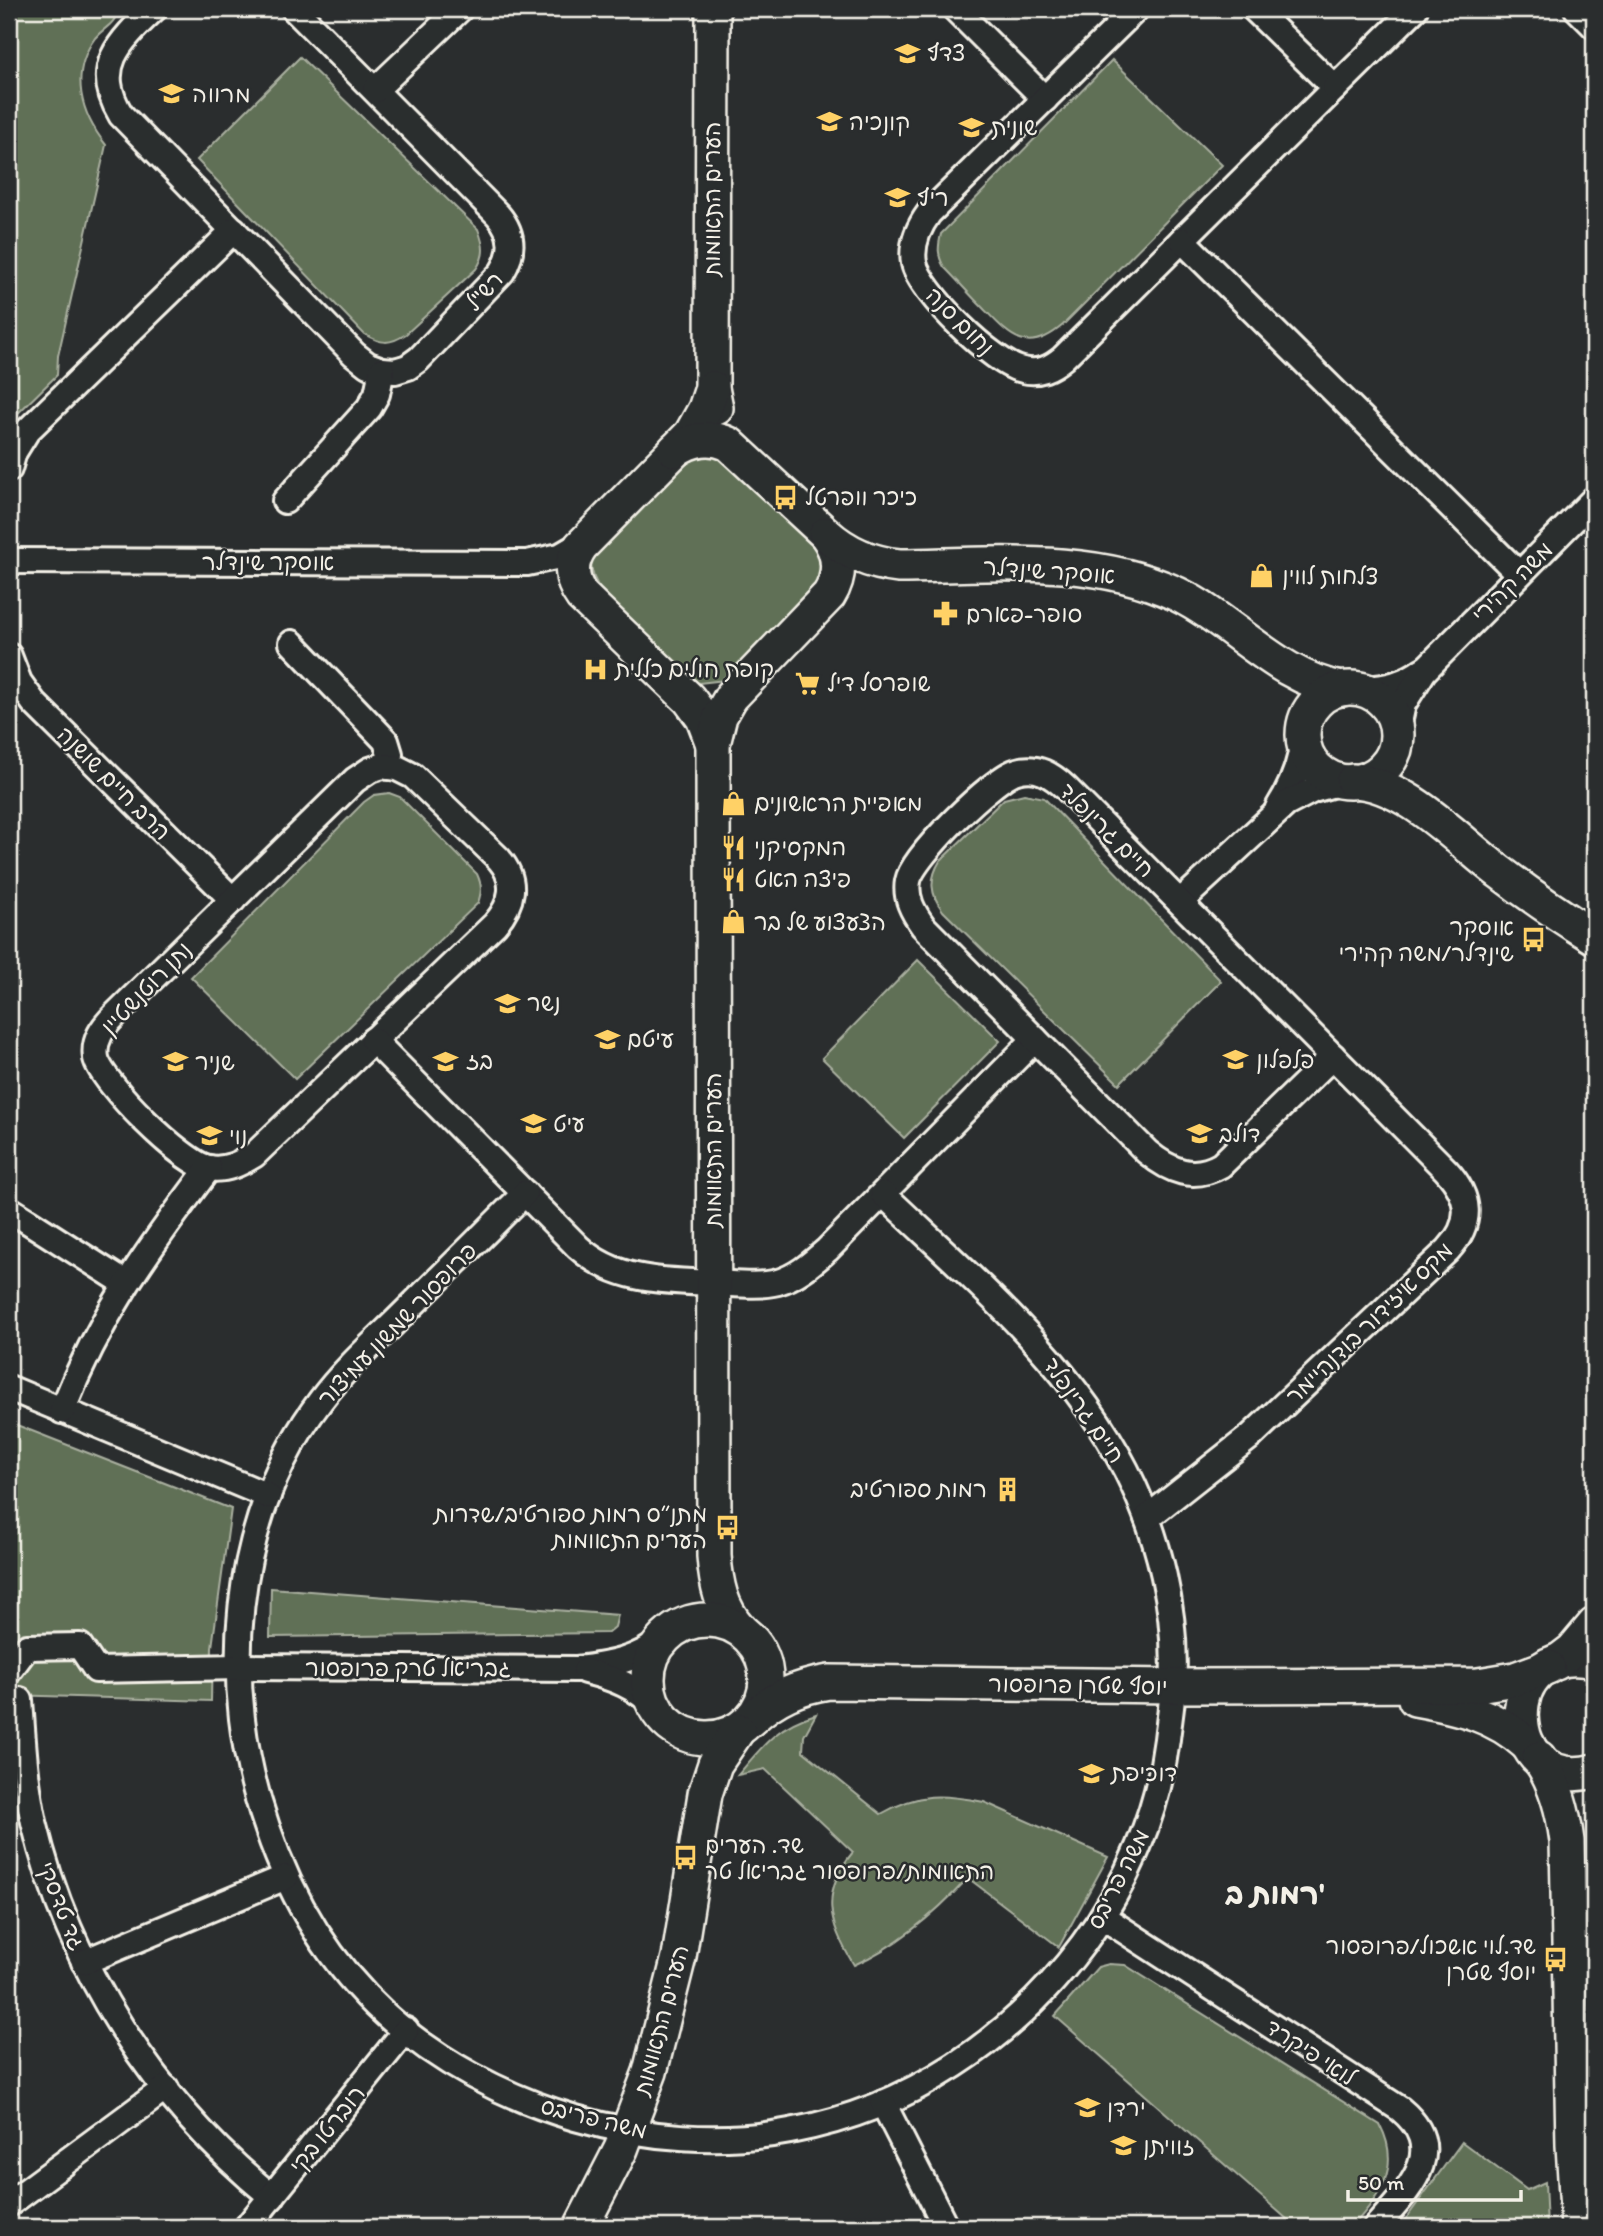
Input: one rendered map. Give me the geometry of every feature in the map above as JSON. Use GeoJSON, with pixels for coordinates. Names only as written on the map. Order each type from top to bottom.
{"type":"FeatureCollection","features":[{"type":"Feature","properties":{"kind":"street"},"geometry":{"type":"LineString","coordinates":[[154,9],[130,32],[112,58],[108,74],[112,98],[121,115],[354,354],[368,365],[382,370],[377,394],[369,408],[285,501]]}},
{"type":"Feature","properties":{"kind":"street","name":"רש\"ל"},"geometry":{"type":"LineString","coordinates":[[294,9],[499,215],[512,242],[510,256],[502,272],[419,359],[402,369],[382,370]]}},
{"type":"Feature","properties":{"kind":"street"},"geometry":{"type":"LineString","coordinates":[[375,90],[460,9]]}},
{"type":"Feature","properties":{"kind":"street","name":"הערים התאומות"},"geometry":{"type":"LineString","coordinates":[[712,388],[713,9]]}},
{"type":"Feature","properties":{"kind":"street"},"geometry":{"type":"LineString","coordinates":[[955,9],[1045,99]]}},
{"type":"Feature","properties":{"kind":"street","name":"נחום סנה"},"geometry":{"type":"LineString","coordinates":[[1136,9],[923,220],[916,237],[913,256],[917,275],[930,293],[994,356],[1015,368],[1039,371],[1055,365],[1335,88]]}},
{"type":"Feature","properties":{"kind":"street"},"geometry":{"type":"LineString","coordinates":[[1254,9],[1335,88],[1415,9]]}},
{"type":"Feature","properties":{"kind":"street"},"geometry":{"type":"LineString","coordinates":[[1577,9],[1594,26]]}},
{"type":"Feature","properties":{"kind":"street"},"geometry":{"type":"LineString","coordinates":[[9,469],[14,452],[27,431],[234,230]]}},
{"type":"Feature","properties":{"kind":"street"},"geometry":{"type":"LineString","coordinates":[[1182,240],[1519,574]]}},
{"type":"Feature","properties":{"kind":"street"},"geometry":{"type":"LineString","coordinates":[[712,388],[722,426],[736,449]]}},
{"type":"Feature","properties":{"kind":"street"},"geometry":{"type":"LineString","coordinates":[[712,388],[691,434],[585,542],[572,567],[575,585],[582,596],[680,690],[700,713],[713,744]]}},
{"type":"Feature","properties":{"kind":"street"},"geometry":{"type":"LineString","coordinates":[[675,450],[703,438],[722,440],[736,449],[826,534],[834,547],[838,568],[833,589],[825,600],[734,693],[723,711],[713,744]]}},
{"type":"Feature","properties":{"kind":"street","name":"משה קהירי"},"geometry":{"type":"LineString","coordinates":[[1397,736],[1403,704],[1429,665],[1594,499]]}},
{"type":"Feature","properties":{"kind":"street","name":"אוסקר שינדלר"},"geometry":{"type":"LineString","coordinates":[[826,534],[858,556],[882,564],[1041,566],[1087,570],[1131,578],[1197,605],[1263,651],[1308,678],[1348,688]]}},
{"type":"Feature","properties":{"kind":"street","name":"אוסקר שינדלר"},"geometry":{"type":"LineString","coordinates":[[9,561],[527,563],[560,556],[585,542]]}},
{"type":"Feature","properties":{"kind":"street","name":"אוסקר שינדלר"},"geometry":{"type":"LineString","coordinates":[[527,563],[558,576],[582,596]]}},
{"type":"Feature","properties":{"kind":"street","name":"אוסקר שינדלר"},"geometry":{"type":"LineString","coordinates":[[825,600],[853,581],[899,566]]}},
{"type":"Feature","properties":{"kind":"street"},"geometry":{"type":"LineString","coordinates":[[292,643],[386,741],[390,754],[389,767]]}},
{"type":"Feature","properties":{"kind":"street","name":"אוסקר שינדלר"},"geometry":{"type":"LineString","coordinates":[[1263,651],[1293,696],[1300,713],[1303,734]]}},
{"type":"Feature","properties":{"kind":"street","name":"הרב חיים שושנה"},"geometry":{"type":"LineString","coordinates":[[9,656],[18,681],[34,703],[233,900]]}},
{"type":"Feature","properties":{"kind":"street","name":"משה קהירי"},"geometry":{"type":"LineString","coordinates":[[1348,688],[1374,688],[1397,684],[1429,665]]}},
{"type":"Feature","properties":{"kind":"street"},"geometry":{"type":"LineString","coordinates":[[1274,814],[1296,774],[1307,715],[1326,694],[1348,688],[1369,692],[1382,700],[1391,711],[1403,776],[1422,810]]}},
{"type":"Feature","properties":{"kind":"street"},"geometry":{"type":"LineString","coordinates":[[680,690],[709,699],[718,699],[734,693]]}},
{"type":"Feature","properties":{"kind":"street"},"geometry":{"type":"LineString","coordinates":[[1303,734],[1306,752],[1313,764],[1330,778],[1363,782],[1389,790],[1422,810],[1499,872],[1594,937]]}},
{"type":"Feature","properties":{"kind":"street"},"geometry":{"type":"LineString","coordinates":[[1180,902],[1274,814],[1299,796],[1321,787],[1367,778],[1385,766],[1393,754],[1397,736]]}},
{"type":"Feature","properties":{"kind":"street","name":"הערים התאומות"},"geometry":{"type":"LineString","coordinates":[[713,744],[714,1556]]}},
{"type":"Feature","properties":{"kind":"street"},"geometry":{"type":"LineString","coordinates":[[62,1410],[85,1358],[125,1283],[209,1168],[229,1167],[254,1155],[495,923],[506,910],[512,889],[510,876],[499,859],[422,783],[405,772],[389,767],[376,768],[359,776],[233,900]]}},
{"type":"Feature","properties":{"kind":"street","name":"חיים גרינפלד"},"geometry":{"type":"LineString","coordinates":[[1035,1039],[923,926],[908,898],[909,875],[919,858],[990,787],[1017,771],[1033,769],[1049,775],[1066,788],[1333,1056]]}},
{"type":"Feature","properties":{"kind":"street","name":"נתן רוטנשטיין"},"geometry":{"type":"LineString","coordinates":[[209,1168],[189,1160],[171,1146],[110,1083],[99,1068],[95,1047],[99,1034],[109,1021],[233,900]]}},
{"type":"Feature","properties":{"kind":"street"},"geometry":{"type":"LineString","coordinates":[[373,1040],[588,1257],[611,1269],[651,1279],[759,1285],[780,1281],[798,1273],[827,1250],[1035,1039],[1147,1152],[1173,1170],[1189,1174],[1213,1170],[1229,1159],[1333,1056]]}},
{"type":"Feature","properties":{"kind":"street","name":"מקס איזידור בודנהיימר"},"geometry":{"type":"LineString","coordinates":[[1147,1518],[1251,1436],[1448,1250],[1463,1228],[1465,1203],[1453,1178],[1333,1056]]}},
{"type":"Feature","properties":{"kind":"street","name":"פרופסור שמשון עמיצור"},"geometry":{"type":"LineString","coordinates":[[238,1667],[244,1588],[251,1550],[268,1496],[287,1453],[323,1398],[344,1373],[525,1193]]}},
{"type":"Feature","properties":{"kind":"street","name":"חיים גרינפלד"},"geometry":{"type":"LineString","coordinates":[[883,1194],[1004,1310],[1059,1369],[1107,1436],[1127,1472],[1147,1518],[1167,1592],[1173,1636],[1173,1686]]}},
{"type":"Feature","properties":{"kind":"street"},"geometry":{"type":"LineString","coordinates":[[9,1209],[125,1283]]}},
{"type":"Feature","properties":{"kind":"street"},"geometry":{"type":"LineString","coordinates":[[9,1388],[268,1496]]}},
{"type":"Feature","properties":{"kind":"street"},"geometry":{"type":"LineString","coordinates":[[714,1556],[696,1601],[653,1654],[648,1672],[649,1691],[665,1718],[701,1738],[720,1737],[745,1724],[770,1702],[784,1694],[829,1682]]}},
{"type":"Feature","properties":{"kind":"street"},"geometry":{"type":"LineString","coordinates":[[714,1556],[719,1594],[728,1615],[769,1660],[782,1669],[829,1682]]}},
{"type":"Feature","properties":{"kind":"street"},"geometry":{"type":"LineString","coordinates":[[577,1669],[628,1660],[652,1648],[670,1633],[695,1621],[713,1620],[750,1639],[766,1666],[767,1685],[762,1703],[715,1764],[703,1801]]}},
{"type":"Feature","properties":{"kind":"street"},"geometry":{"type":"LineString","coordinates":[[1578,2227],[1573,2145],[1567,1841],[1556,1789],[1521,1728],[1522,1701],[1535,1677],[1573,1650],[1594,1625]]}},
{"type":"Feature","properties":{"kind":"street","name":"גבריאל טרק פרופסור"},"geometry":{"type":"LineString","coordinates":[[9,1671],[27,1647],[80,1646],[96,1670],[238,1667],[577,1669]]}},
{"type":"Feature","properties":{"kind":"street"},"geometry":{"type":"LineString","coordinates":[[1326,1686],[1485,1685],[1515,1679],[1574,1659],[1594,1661]]}},
{"type":"Feature","properties":{"kind":"street","name":"משה פריבס"},"geometry":{"type":"LineString","coordinates":[[238,1667],[244,1737],[258,1802],[286,1877],[307,1918],[343,1969],[385,2014],[435,2053],[491,2086],[555,2113],[628,2132],[708,2139],[788,2132],[864,2112],[935,2079],[999,2035],[1056,1981],[1103,1917],[1139,1846],[1163,1768],[1173,1686]]}},
{"type":"Feature","properties":{"kind":"street"},"geometry":{"type":"LineString","coordinates":[[577,1669],[620,1682],[636,1690],[665,1718],[686,1742],[697,1763],[703,1785],[703,1801]]}},
{"type":"Feature","properties":{"kind":"street","name":"יוסף שטרן פרופסור"},"geometry":{"type":"LineString","coordinates":[[829,1682],[1326,1686]]}},
{"type":"Feature","properties":{"kind":"street"},"geometry":{"type":"LineString","coordinates":[[1326,1686],[1457,1707],[1495,1720],[1511,1730],[1533,1752],[1562,1771],[1581,1773],[1594,1770]]}},
{"type":"Feature","properties":{"kind":"street","name":"גד טדסקי"},"geometry":{"type":"LineString","coordinates":[[20,1700],[24,1761],[33,1820],[48,1875],[84,1962],[120,2026],[166,2088],[227,2156],[272,2197]]}},
{"type":"Feature","properties":{"kind":"street","name":"הערים התאומות"},"geometry":{"type":"LineString","coordinates":[[581,2227],[603,2188],[628,2132],[650,2072],[671,1996],[686,1919],[703,1801]]}},
{"type":"Feature","properties":{"kind":"street"},"geometry":{"type":"LineString","coordinates":[[84,1962],[286,1877]]}},
{"type":"Feature","properties":{"kind":"street","name":"לואי פיקרד"},"geometry":{"type":"LineString","coordinates":[[1103,1917],[1400,2109],[1415,2123],[1424,2145],[1420,2169],[1413,2184],[1376,2227]]}},
{"type":"Feature","properties":{"kind":"street","name":"רוברטו בקי"},"geometry":{"type":"LineString","coordinates":[[247,2227],[406,2030]]}},
{"type":"Feature","properties":{"kind":"street"},"geometry":{"type":"LineString","coordinates":[[9,2204],[166,2088]]}},
{"type":"Feature","properties":{"kind":"street"},"geometry":{"type":"LineString","coordinates":[[883,2103],[946,2227]]}},
{"type":"Feature","properties":{"kind":"green space"},"geometry":{"type":"Polygon","coordinates":[[[9,9],[118,9],[112,22],[95,38],[82,66],[80,80],[85,107],[106,145],[58,356],[57,375],[9,422],[9,9]]]}},
{"type":"Feature","properties":{"kind":"green space"},"geometry":{"type":"Polygon","coordinates":[[[300,57],[478,229],[483,254],[476,269],[406,334],[395,340],[375,340],[364,334],[197,160],[300,57]]]}},
{"type":"Feature","properties":{"kind":"green space"},"geometry":{"type":"Polygon","coordinates":[[[1112,60],[1222,165],[1063,325],[1050,335],[1028,341],[1001,326],[944,267],[939,251],[941,234],[1112,60]]]}},
{"type":"Feature","properties":{"kind":"green space"},"geometry":{"type":"Polygon","coordinates":[[[719,452],[813,540],[824,561],[821,583],[725,680],[699,683],[689,679],[603,593],[594,577],[591,558],[693,455],[719,452]]]}},
{"type":"Feature","properties":{"kind":"green space"},"geometry":{"type":"Polygon","coordinates":[[[389,793],[400,797],[477,874],[481,888],[478,903],[295,1079],[191,977],[364,802],[374,795],[389,793]]]}},
{"type":"Feature","properties":{"kind":"green space"},"geometry":{"type":"Polygon","coordinates":[[[1024,794],[1044,798],[1221,981],[1119,1084],[943,911],[933,892],[934,874],[940,861],[1004,799],[1024,794]]]}},
{"type":"Feature","properties":{"kind":"green space"},"geometry":{"type":"Polygon","coordinates":[[[918,960],[1000,1041],[904,1138],[822,1058],[918,960]]]}},
{"type":"Feature","properties":{"kind":"green space"},"geometry":{"type":"Polygon","coordinates":[[[9,1422],[231,1509],[212,1647],[211,1701],[9,1695],[9,1422]]]}},
{"type":"Feature","properties":{"kind":"green space"},"geometry":{"type":"Polygon","coordinates":[[[271,1588],[618,1615],[615,1627],[608,1633],[270,1637],[271,1588]]]}},
{"type":"Feature","properties":{"kind":"green space"},"geometry":{"type":"Polygon","coordinates":[[[816,1714],[804,1736],[803,1751],[881,1814],[919,1798],[943,1796],[984,1802],[1108,1857],[1059,1947],[968,1878],[916,1927],[886,1948],[854,1965],[838,1935],[831,1908],[836,1881],[853,1852],[765,1769],[738,1775],[772,1737],[791,1724],[816,1714]]]}},
{"type":"Feature","properties":{"kind":"green space"},"geometry":{"type":"Polygon","coordinates":[[[1109,1964],[1125,1965],[1380,2125],[1389,2154],[1385,2180],[1371,2204],[1352,2227],[1296,2227],[1055,2016],[1098,1967],[1109,1964]]]}},
{"type":"Feature","properties":{"kind":"green space"},"geometry":{"type":"Polygon","coordinates":[[[1462,2142],[1527,2190],[1545,2182],[1547,2227],[1400,2227],[1462,2142]]]}},
{"type":"Feature","properties":{"kind":"place","name":"צדף"},"geometry":{"type":"Point","coordinates":[907,53]}},
{"type":"Feature","properties":{"kind":"place","name":"מרווה"},"geometry":{"type":"Point","coordinates":[172,94]}},
{"type":"Feature","properties":{"kind":"place","name":"קונכיה"},"geometry":{"type":"Point","coordinates":[829,122]}},
{"type":"Feature","properties":{"kind":"place","name":"שונית"},"geometry":{"type":"Point","coordinates":[971,127]}},
{"type":"Feature","properties":{"kind":"place","name":"ריף"},"geometry":{"type":"Point","coordinates":[897,198]}},
{"type":"Feature","properties":{"kind":"place","name":"כיכר וופרטל"},"geometry":{"type":"Point","coordinates":[785,497]}},
{"type":"Feature","properties":{"kind":"place","name":"צלחות לווין"},"geometry":{"type":"Point","coordinates":[1262,576]}},
{"type":"Feature","properties":{"kind":"place","name":"סופר-פארם"},"geometry":{"type":"Point","coordinates":[946,614]}},
{"type":"Feature","properties":{"kind":"place","name":"קופת חולים כללית"},"geometry":{"type":"Point","coordinates":[595,669]}},
{"type":"Feature","properties":{"kind":"place","name":"שופרסל דיל"},"geometry":{"type":"Point","coordinates":[807,683]}},
{"type":"Feature","properties":{"kind":"place","name":"מאפיית הראשונים"},"geometry":{"type":"Point","coordinates":[734,803]}},
{"type":"Feature","properties":{"kind":"place","name":"המקסיקני"},"geometry":{"type":"Point","coordinates":[734,847]}},
{"type":"Feature","properties":{"kind":"place","name":"פיצה האט"},"geometry":{"type":"Point","coordinates":[734,879]}},
{"type":"Feature","properties":{"kind":"place","name":"הצעצוע של בר"},"geometry":{"type":"Point","coordinates":[734,922]}},
{"type":"Feature","properties":{"kind":"place","name":"אוסקר שינדלר/משה קהירי"},"geometry":{"type":"Point","coordinates":[1534,940]}},
{"type":"Feature","properties":{"kind":"place","name":"נשר"},"geometry":{"type":"Point","coordinates":[507,1003]}},
{"type":"Feature","properties":{"kind":"place","name":"עיטם"},"geometry":{"type":"Point","coordinates":[607,1039]}},
{"type":"Feature","properties":{"kind":"place","name":"פלפלון"},"geometry":{"type":"Point","coordinates":[1236,1060]}},
{"type":"Feature","properties":{"kind":"place","name":"בז"},"geometry":{"type":"Point","coordinates":[446,1061]}},
{"type":"Feature","properties":{"kind":"place","name":"שניר"},"geometry":{"type":"Point","coordinates":[175,1062]}},
{"type":"Feature","properties":{"kind":"place","name":"עיט"},"geometry":{"type":"Point","coordinates":[533,1124]}},
{"type":"Feature","properties":{"kind":"place","name":"דולב"},"geometry":{"type":"Point","coordinates":[1199,1134]}},
{"type":"Feature","properties":{"kind":"place","name":"נוי"},"geometry":{"type":"Point","coordinates":[209,1136]}},
{"type":"Feature","properties":{"kind":"place","name":"רמות ספורטיב"},"geometry":{"type":"Point","coordinates":[1007,1489]}},
{"type":"Feature","properties":{"kind":"place","name":"מתנ״ס רמות ספורטיב/שדרות הערים התאומות"},"geometry":{"type":"Point","coordinates":[727,1527]}},
{"type":"Feature","properties":{"kind":"place","name":"דוכיפת"},"geometry":{"type":"Point","coordinates":[1091,1773]}},
{"type":"Feature","properties":{"kind":"place","name":"שד. הערים התאומות/פרופסור גבריאל טר"},"geometry":{"type":"Point","coordinates":[685,1858]}},
{"type":"Feature","properties":{"kind":"place","name":"שד.לוי אשכול/פרופסור יוסף שטרן"},"geometry":{"type":"Point","coordinates":[1556,1959]}},
{"type":"Feature","properties":{"kind":"place","name":"ירדן"},"geometry":{"type":"Point","coordinates":[1087,2108]}},
{"type":"Feature","properties":{"kind":"place","name":"זוויתן"},"geometry":{"type":"Point","coordinates":[1123,2146]}},
{"type":"Feature","properties":{"kind":"district","name":"רמות ב'"},"geometry":{"type":"Point","coordinates":[1275,1894]}}]}
